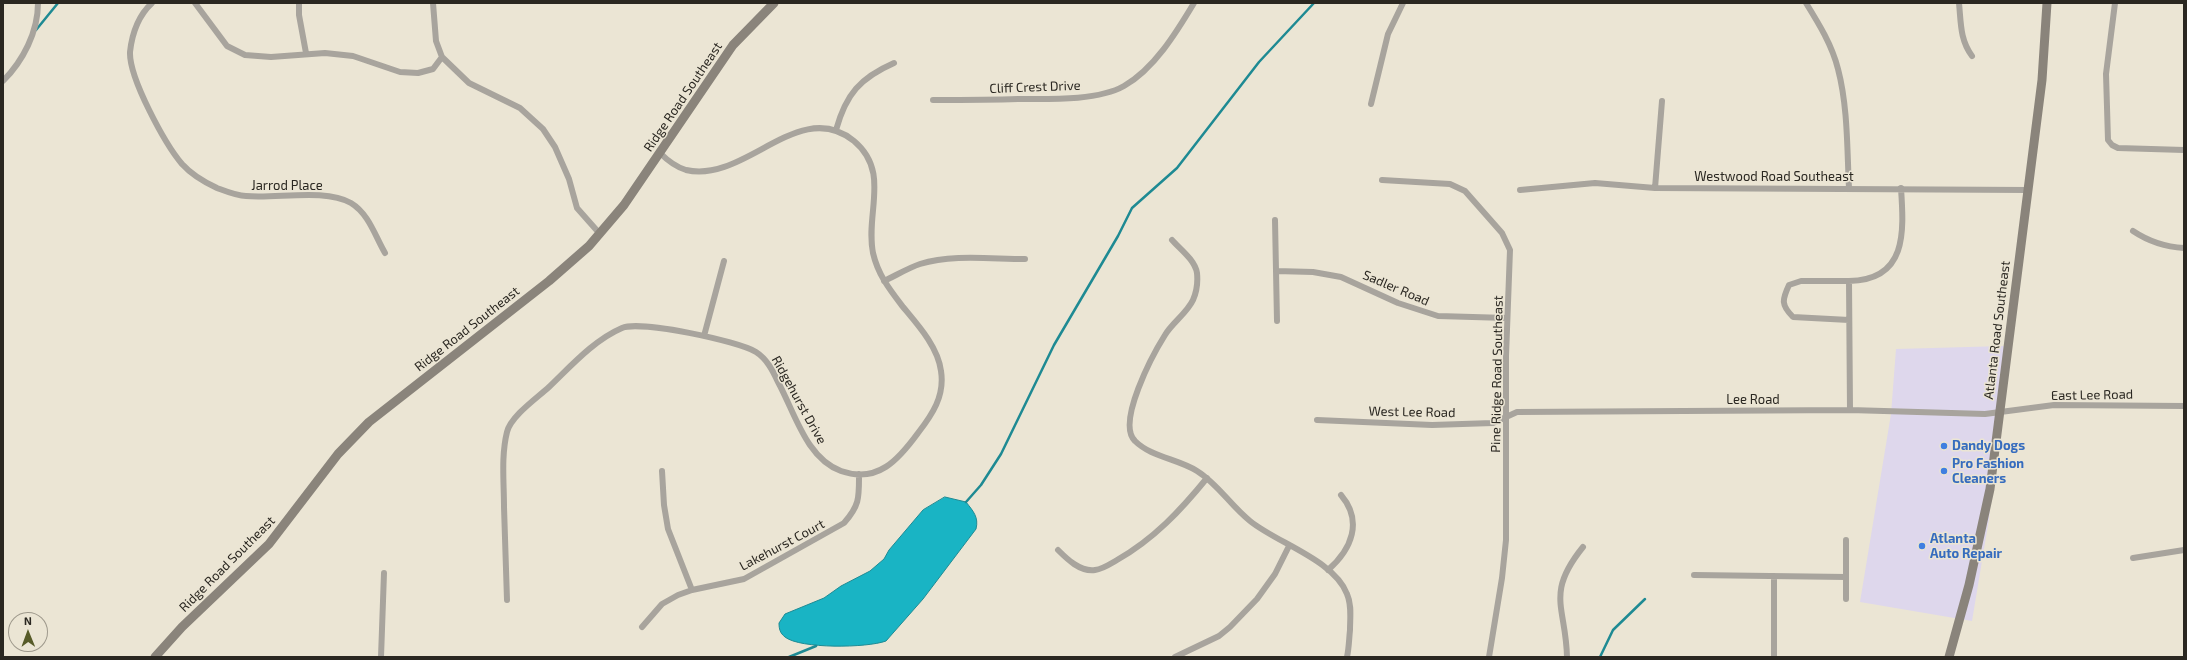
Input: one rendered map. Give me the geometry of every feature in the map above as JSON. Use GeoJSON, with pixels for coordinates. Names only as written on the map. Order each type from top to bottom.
{"type":"FeatureCollection","features":[{"type":"Feature","properties":{"kind":"street"},"geometry":{"type":"LineString","coordinates":[[3,81],[13,71],[35,32],[38,3]]}},
{"type":"Feature","properties":{"kind":"street","name":"Jarrod Place"},"geometry":{"type":"LineString","coordinates":[[152,3],[137,23],[130,52],[131,63],[137,81],[153,116],[171,150],[183,165],[198,177],[217,188],[244,196],[331,197],[352,204],[368,220],[385,253]]}},
{"type":"Feature","properties":{"kind":"street"},"geometry":{"type":"LineString","coordinates":[[195,3],[227,46],[246,55],[271,57],[306,54],[353,56],[400,72],[418,73],[433,69],[442,58]]}},
{"type":"Feature","properties":{"kind":"street"},"geometry":{"type":"LineString","coordinates":[[299,3],[299,15],[306,54]]}},
{"type":"Feature","properties":{"kind":"street"},"geometry":{"type":"LineString","coordinates":[[433,3],[436,41],[442,58],[469,83],[520,108],[543,128],[556,147],[569,179],[577,208],[600,234]]}},
{"type":"Feature","properties":{"kind":"street","name":"Ridge Road Southeast"},"geometry":{"type":"LineString","coordinates":[[155,657],[182,626],[269,544],[338,454],[363,427],[549,280],[600,234],[624,205],[734,45],[774,3]]}},
{"type":"Feature","properties":{"kind":"street"},"geometry":{"type":"LineString","coordinates":[[1371,104],[1388,34],[1403,3]]}},
{"type":"Feature","properties":{"kind":"street"},"geometry":{"type":"LineString","coordinates":[[1806,3],[1825,33],[1838,69],[1843,105],[1849,188]]}},
{"type":"Feature","properties":{"kind":"street"},"geometry":{"type":"LineString","coordinates":[[1959,3],[1964,46],[1972,56]]}},
{"type":"Feature","properties":{"kind":"street","name":"Atlanta Road Southeast"},"geometry":{"type":"LineString","coordinates":[[1949,657],[1981,534],[2000,412],[2042,80],[2047,3]]}},
{"type":"Feature","properties":{"kind":"street"},"geometry":{"type":"LineString","coordinates":[[2115,3],[2106,74],[2108,140],[2112,145],[2118,148],[2184,150]]}},
{"type":"Feature","properties":{"kind":"street","name":"Cliff Crest Drive"},"geometry":{"type":"LineString","coordinates":[[933,100],[1061,99],[1096,95],[1123,87],[1144,71],[1159,54],[1191,4]]}},
{"type":"Feature","properties":{"kind":"street"},"geometry":{"type":"LineString","coordinates":[[836,130],[842,110],[849,96],[864,80],[879,69],[894,63]]}},
{"type":"Feature","properties":{"kind":"street"},"geometry":{"type":"LineString","coordinates":[[1655,188],[1662,101]]}},
{"type":"Feature","properties":{"kind":"street","name":"Ridgehurst Drive"},"geometry":{"type":"LineString","coordinates":[[507,600],[503,474],[508,427],[521,412],[590,350],[624,327],[644,327],[704,336],[746,348],[766,361],[812,448],[819,458],[828,465],[846,473],[859,474],[882,470],[902,456],[931,416],[940,393],[941,369],[938,357],[922,331],[884,281],[876,262],[872,239],[875,174],[872,163],[857,144],[836,130],[823,127],[807,129],[789,135],[732,164],[710,171],[686,170],[672,164],[660,154]]}},
{"type":"Feature","properties":{"kind":"street","name":"Pine Ridge Road Southeast"},"geometry":{"type":"LineString","coordinates":[[1382,180],[1450,184],[1465,191],[1502,233],[1510,250],[1506,356],[1506,540],[1502,578],[1488,657]]}},
{"type":"Feature","properties":{"kind":"street","name":"Westwood Road Southeast"},"geometry":{"type":"LineString","coordinates":[[1520,190],[1595,183],[1655,188],[1901,188],[2028,190]]}},
{"type":"Feature","properties":{"kind":"street"},"geometry":{"type":"LineString","coordinates":[[1849,320],[1793,317],[1785,309],[1783,297],[1789,285],[1802,280],[1849,281],[1870,279],[1882,273],[1893,263],[1901,246],[1901,188]]}},
{"type":"Feature","properties":{"kind":"street"},"geometry":{"type":"LineString","coordinates":[[1275,220],[1277,322]]}},
{"type":"Feature","properties":{"kind":"street"},"geometry":{"type":"LineString","coordinates":[[2133,231],[2146,239],[2167,246],[2184,248]]}},
{"type":"Feature","properties":{"kind":"street"},"geometry":{"type":"LineString","coordinates":[[1172,240],[1195,267],[1197,288],[1192,301],[1165,335],[1152,360],[1134,403],[1129,429],[1135,441],[1148,450],[1175,460],[1207,478],[1248,520],[1328,570],[1342,584],[1350,603],[1347,657]]}},
{"type":"Feature","properties":{"kind":"street"},"geometry":{"type":"LineString","coordinates":[[884,281],[920,264],[934,261],[957,259],[1024,259]]}},
{"type":"Feature","properties":{"kind":"street"},"geometry":{"type":"LineString","coordinates":[[704,336],[724,261]]}},
{"type":"Feature","properties":{"kind":"street","name":"Sadler Road"},"geometry":{"type":"LineString","coordinates":[[1276,271],[1313,272],[1342,277],[1398,303],[1438,316],[1508,318]]}},
{"type":"Feature","properties":{"kind":"street"},"geometry":{"type":"LineString","coordinates":[[1849,281],[1850,410]]}},
{"type":"Feature","properties":{"kind":"street","name":"East Lee Road"},"geometry":{"type":"LineString","coordinates":[[2000,412],[2054,405],[2184,406]]}},
{"type":"Feature","properties":{"kind":"street","name":"Lee Road"},"geometry":{"type":"LineString","coordinates":[[1506,417],[1517,412],[1850,410],[1985,414],[2000,412]]}},
{"type":"Feature","properties":{"kind":"street","name":"West Lee Road"},"geometry":{"type":"LineString","coordinates":[[1317,420],[1432,426],[1492,423],[1506,417]]}},
{"type":"Feature","properties":{"kind":"street"},"geometry":{"type":"LineString","coordinates":[[662,471],[664,505],[668,529],[692,590]]}},
{"type":"Feature","properties":{"kind":"street","name":"Lakehurst Court"},"geometry":{"type":"LineString","coordinates":[[642,627],[662,604],[692,590],[744,578],[822,537],[844,523],[855,510],[859,493],[859,474]]}},
{"type":"Feature","properties":{"kind":"street"},"geometry":{"type":"LineString","coordinates":[[1058,550],[1078,566],[1093,570],[1103,568],[1122,557],[1160,530],[1177,514],[1207,478]]}},
{"type":"Feature","properties":{"kind":"street"},"geometry":{"type":"LineString","coordinates":[[1328,570],[1345,552],[1353,527],[1351,506],[1341,495]]}},
{"type":"Feature","properties":{"kind":"street"},"geometry":{"type":"LineString","coordinates":[[1846,540],[1846,599]]}},
{"type":"Feature","properties":{"kind":"street"},"geometry":{"type":"LineString","coordinates":[[1175,657],[1219,636],[1230,627],[1256,599],[1270,580],[1289,546]]}},
{"type":"Feature","properties":{"kind":"street"},"geometry":{"type":"LineString","coordinates":[[1567,657],[1559,606],[1560,591],[1567,569],[1583,547]]}},
{"type":"Feature","properties":{"kind":"street"},"geometry":{"type":"LineString","coordinates":[[2134,558],[2149,557],[2184,550]]}},
{"type":"Feature","properties":{"kind":"street"},"geometry":{"type":"LineString","coordinates":[[381,657],[384,573]]}},
{"type":"Feature","properties":{"kind":"street"},"geometry":{"type":"LineString","coordinates":[[1694,575],[1846,577]]}},
{"type":"Feature","properties":{"kind":"street"},"geometry":{"type":"LineString","coordinates":[[1774,576],[1774,657]]}},
{"type":"Feature","properties":{"kind":"shaded area"},"geometry":{"type":"Polygon","coordinates":[[[2004,346],[1989,519],[1972,621],[1860,602],[1891,414],[1896,349],[2004,346]]]}},
{"type":"Feature","properties":{"kind":"water"},"geometry":{"type":"Polygon","coordinates":[[[945,497],[966,502],[976,518],[976,529],[923,599],[886,641],[850,646],[804,644],[793,641],[782,634],[779,623],[785,614],[824,598],[841,586],[870,571],[884,559],[889,550],[923,510],[945,497]]]}},
{"type":"Feature","properties":{"kind":"waterway"},"geometry":{"type":"LineString","coordinates":[[36,30],[58,3]]}},
{"type":"Feature","properties":{"kind":"waterway"},"geometry":{"type":"LineString","coordinates":[[966,502],[981,485],[1001,454],[1054,345],[1118,236],[1132,208],[1177,168],[1259,62],[1314,3]]}},
{"type":"Feature","properties":{"kind":"waterway"},"geometry":{"type":"LineString","coordinates":[[1600,657],[1613,630],[1645,599]]}},
{"type":"Feature","properties":{"kind":"waterway"},"geometry":{"type":"LineString","coordinates":[[789,657],[816,646]]}},
{"type":"Feature","properties":{"kind":"place","name":"Dandy Dogs"},"geometry":{"type":"Point","coordinates":[1944,446]}},
{"type":"Feature","properties":{"kind":"place","name":"Pro Fashion Cleaners"},"geometry":{"type":"Point","coordinates":[1944,471]}},
{"type":"Feature","properties":{"kind":"place","name":"Atlanta Auto Repair"},"geometry":{"type":"Point","coordinates":[1922,546]}}]}
